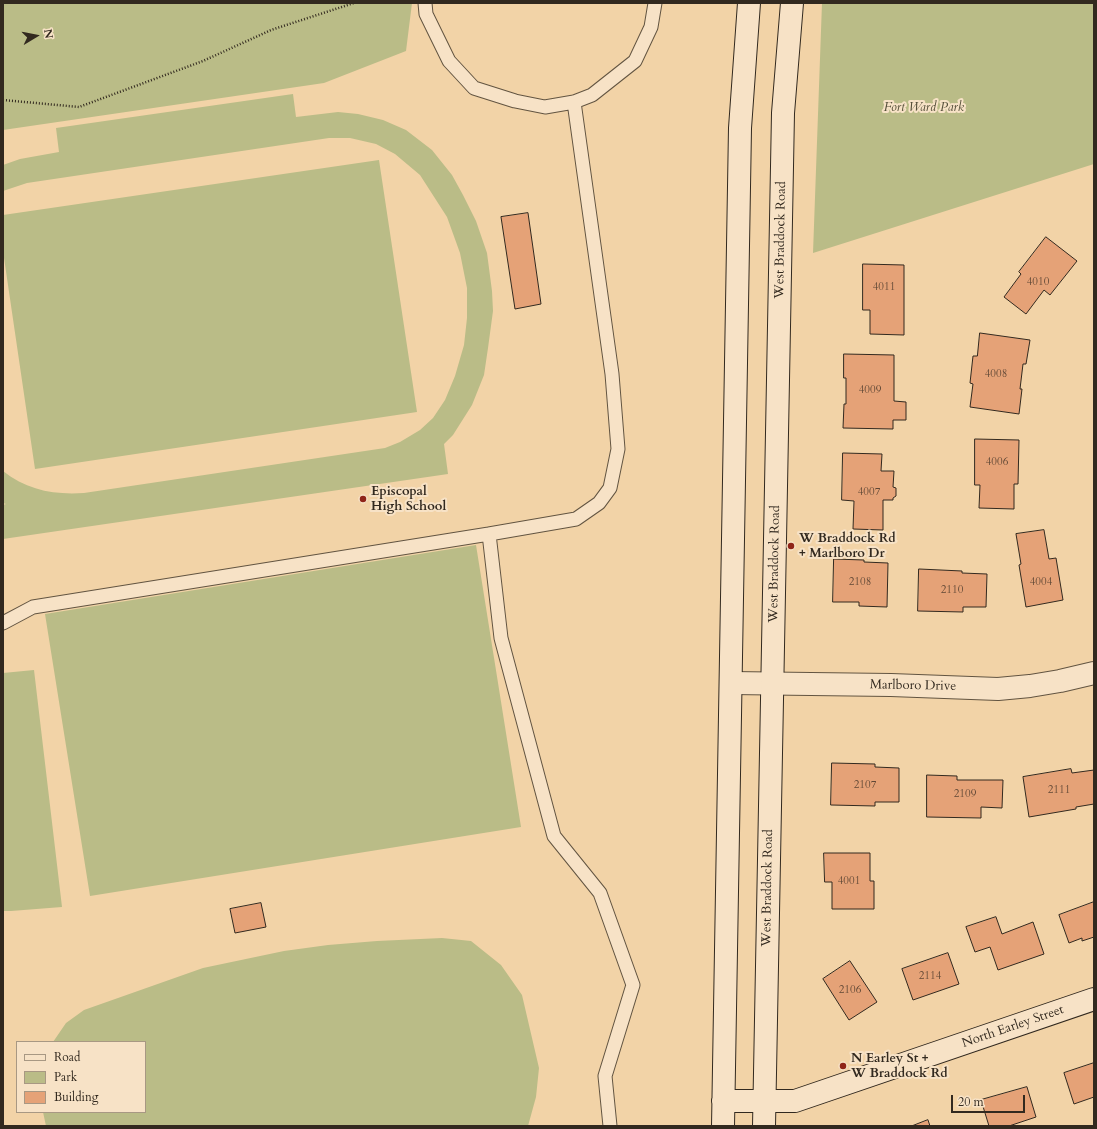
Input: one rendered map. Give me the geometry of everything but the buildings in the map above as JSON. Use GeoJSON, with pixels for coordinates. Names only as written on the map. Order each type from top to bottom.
{"type":"FeatureCollection","features":[{"type":"Feature","properties":{"kind":"main road"},"geometry":{"type":"LineString","coordinates":[[723,1126],[740,128],[749,3]]}},
{"type":"Feature","properties":{"kind":"main road","name":"West Braddock Road"},"geometry":{"type":"LineString","coordinates":[[764,1126],[783,113],[792,3]]}},
{"type":"Feature","properties":{"kind":"main road","name":"Marlboro Drive"},"geometry":{"type":"LineString","coordinates":[[731,684],[891,685],[998,689],[1030,686],[1094,673]]}},
{"type":"Feature","properties":{"kind":"main road","name":"North Earley Street"},"geometry":{"type":"LineString","coordinates":[[723,1101],[795,1101],[1094,999]]}},
{"type":"Feature","properties":{"kind":"lane"},"geometry":{"type":"LineString","coordinates":[[425,3],[426,14],[449,61],[474,88],[515,101],[545,107],[574,102],[592,94],[635,61],[651,27],[654,3]]}},
{"type":"Feature","properties":{"kind":"lane"},"geometry":{"type":"LineString","coordinates":[[3,623],[34,607],[576,520],[598,504],[610,488],[618,450],[612,374],[574,102]]}},
{"type":"Feature","properties":{"kind":"lane"},"geometry":{"type":"LineString","coordinates":[[489,534],[501,638],[554,836],[600,892],[633,986],[605,1076],[610,1126]]}},
{"type":"Feature","properties":{"kind":"path"},"geometry":{"type":"LineString","coordinates":[[3,100],[78,106],[203,61],[271,30],[354,3]]}},
{"type":"Feature","properties":{"kind":"green space"},"geometry":{"type":"Polygon","coordinates":[[[3,3],[412,3],[406,51],[324,83],[3,130],[3,3]]]}},
{"type":"Feature","properties":{"kind":"green space","name":"Fort Ward Park"},"geometry":{"type":"Polygon","coordinates":[[[822,3],[1094,3],[1094,164],[813,253],[822,3]]]}},
{"type":"Feature","properties":{"kind":"green space"},"geometry":{"type":"Polygon","coordinates":[[[293,94],[296,117],[338,112],[358,114],[383,120],[406,130],[432,150],[452,175],[476,221],[487,253],[493,311],[484,375],[472,405],[453,435],[444,444],[448,474],[3,539],[3,505],[6,504],[3,503],[3,471],[21,483],[41,490],[62,493],[84,493],[385,448],[400,442],[420,430],[433,418],[445,400],[455,376],[464,345],[467,318],[467,288],[460,253],[447,217],[420,175],[395,154],[376,144],[350,138],[329,138],[27,183],[3,191],[3,165],[20,159],[59,152],[56,128],[293,94]]]}},
{"type":"Feature","properties":{"kind":"green space"},"geometry":{"type":"Polygon","coordinates":[[[379,160],[417,412],[35,469],[3,251],[3,215],[379,160]]]}},
{"type":"Feature","properties":{"kind":"green space"},"geometry":{"type":"Polygon","coordinates":[[[476,545],[521,827],[90,896],[45,614],[476,545]]]}},
{"type":"Feature","properties":{"kind":"green space"},"geometry":{"type":"Polygon","coordinates":[[[34,670],[62,907],[3,911],[3,673],[34,670]]]}},
{"type":"Feature","properties":{"kind":"green space"},"geometry":{"type":"Polygon","coordinates":[[[442,938],[471,941],[501,965],[522,995],[539,1068],[536,1097],[528,1126],[46,1126],[43,1113],[146,1113],[146,1041],[54,1041],[66,1023],[84,1010],[203,968],[284,951],[328,945],[442,938]]]}},
{"type":"Feature","properties":{"kind":"place","name":"Episcopal High School"},"geometry":{"type":"Point","coordinates":[363,499]}},
{"type":"Feature","properties":{"kind":"place","name":"W Braddock Rd + Marlboro Dr"},"geometry":{"type":"Point","coordinates":[791,546]}},
{"type":"Feature","properties":{"kind":"place","name":"N Earley St + W Braddock Rd"},"geometry":{"type":"Point","coordinates":[843,1066]}}]}
